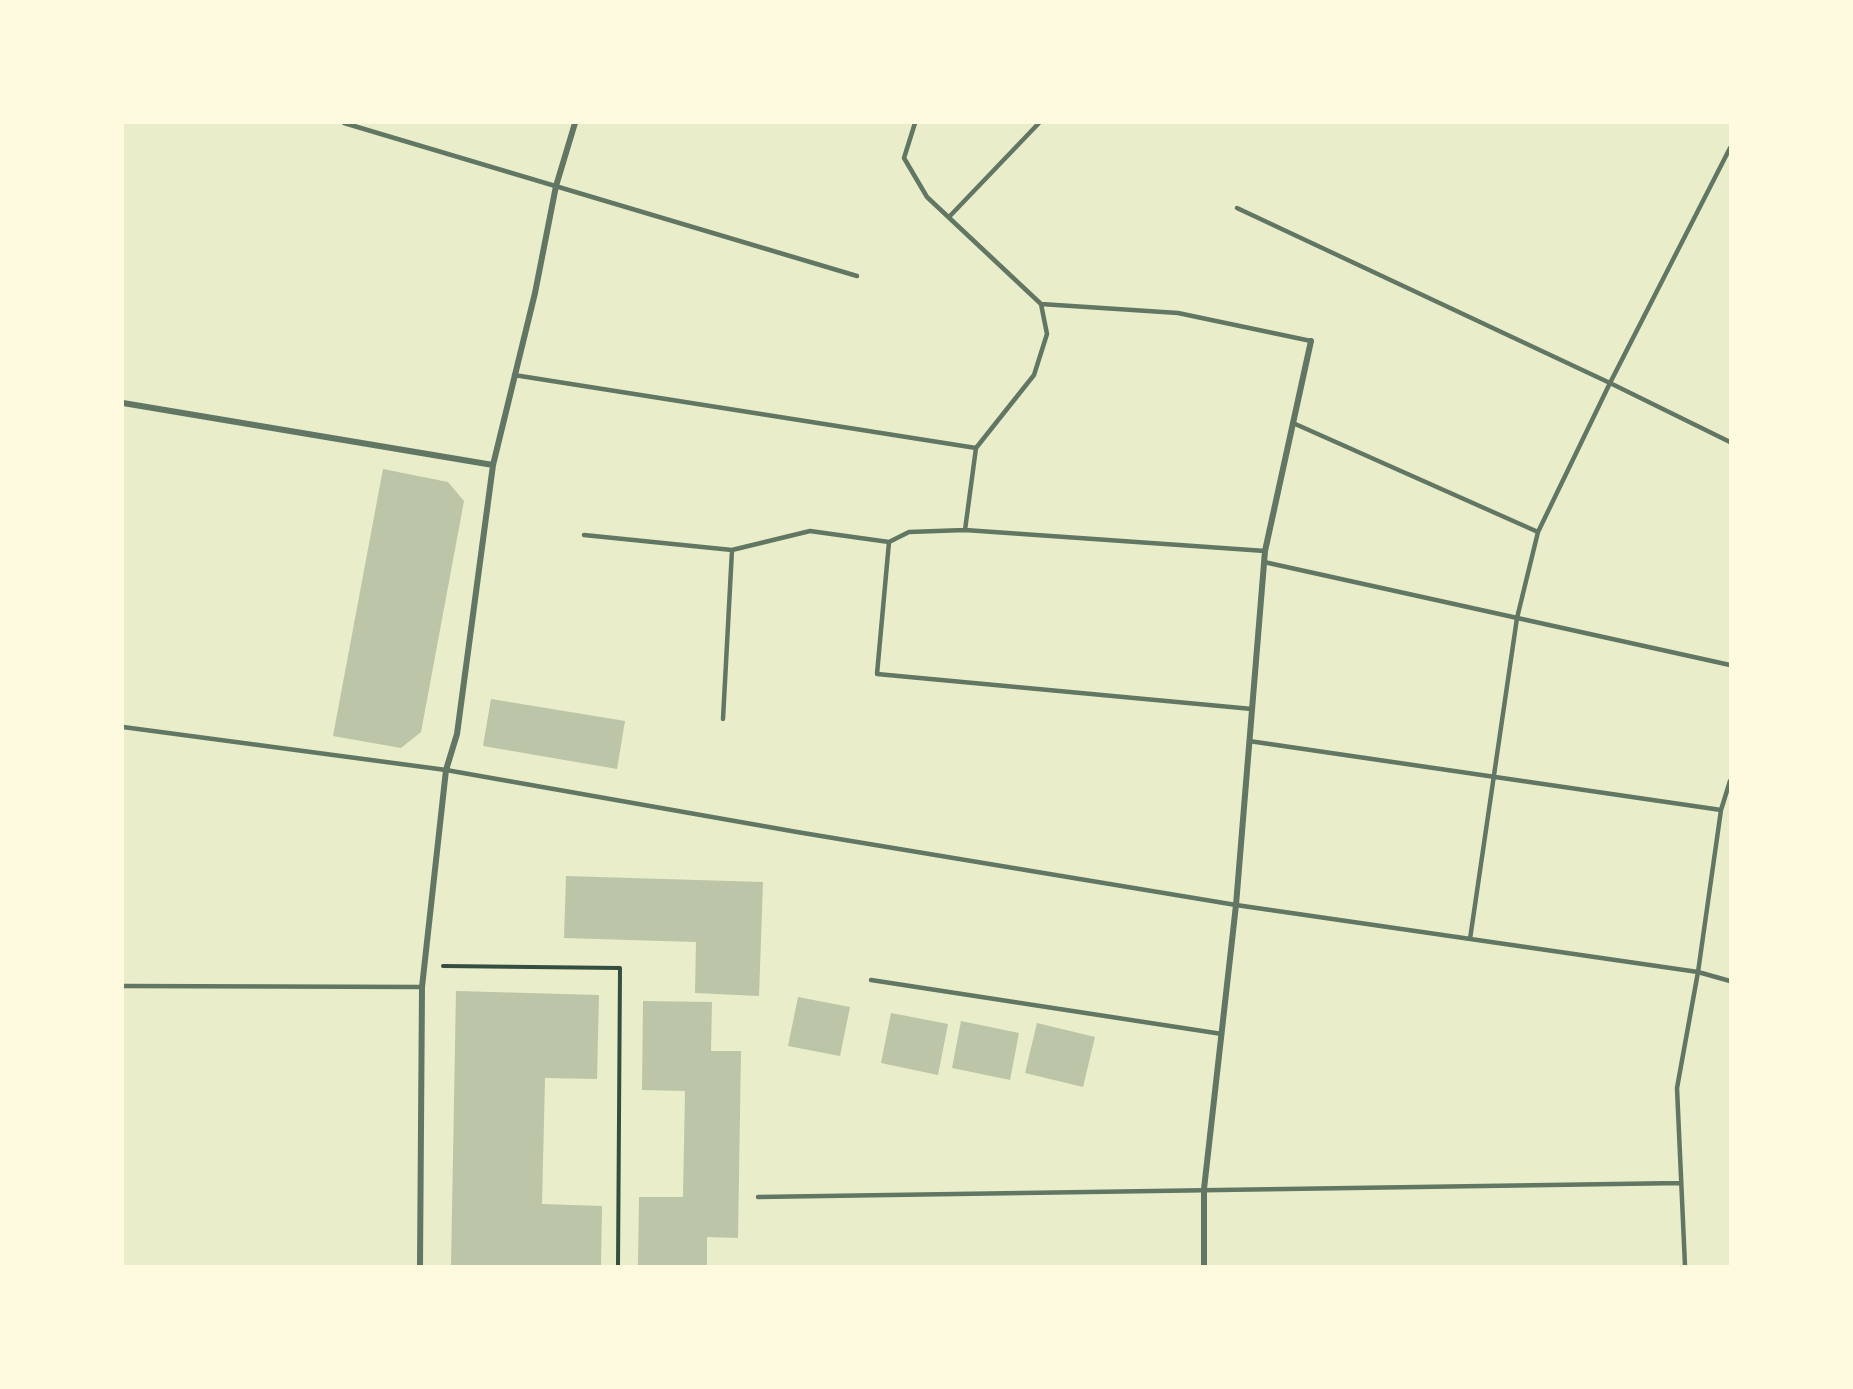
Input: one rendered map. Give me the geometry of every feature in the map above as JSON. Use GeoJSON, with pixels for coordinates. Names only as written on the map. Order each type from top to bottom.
{"type":"FeatureCollection","features":[{"type":"Feature","properties":{"kind":"street"},"geometry":{"type":"LineString","coordinates":[[420,1266],[422,987],[446,770],[458,734],[493,465],[535,293],[556,186],[575,123]]}},
{"type":"Feature","properties":{"kind":"street"},"geometry":{"type":"LineString","coordinates":[[1204,1266],[1204,1190],[1236,905],[1265,551],[1311,340]]}},
{"type":"Feature","properties":{"kind":"street"},"geometry":{"type":"LineString","coordinates":[[123,403],[493,465]]}},
{"type":"Feature","properties":{"kind":"lane"},"geometry":{"type":"LineString","coordinates":[[344,123],[857,276]]}},
{"type":"Feature","properties":{"kind":"lane"},"geometry":{"type":"LineString","coordinates":[[914,123],[904,158],[927,197],[1041,304],[1047,334],[1034,375],[976,448],[964,530]]}},
{"type":"Feature","properties":{"kind":"lane"},"geometry":{"type":"LineString","coordinates":[[949,217],[1039,123]]}},
{"type":"Feature","properties":{"kind":"lane"},"geometry":{"type":"LineString","coordinates":[[1470,939],[1517,618],[1538,531],[1610,383],[1730,148]]}},
{"type":"Feature","properties":{"kind":"lane"},"geometry":{"type":"LineString","coordinates":[[1237,208],[1610,383],[1730,442]]}},
{"type":"Feature","properties":{"kind":"lane"},"geometry":{"type":"LineString","coordinates":[[1041,304],[1178,313],[1311,340]]}},
{"type":"Feature","properties":{"kind":"lane"},"geometry":{"type":"LineString","coordinates":[[514,375],[976,448]]}},
{"type":"Feature","properties":{"kind":"lane"},"geometry":{"type":"LineString","coordinates":[[1293,423],[1538,531]]}},
{"type":"Feature","properties":{"kind":"lane"},"geometry":{"type":"LineString","coordinates":[[584,535],[732,550],[810,531],[889,542],[909,531],[964,530],[1265,551]]}},
{"type":"Feature","properties":{"kind":"lane"},"geometry":{"type":"LineString","coordinates":[[889,542],[878,674],[1252,709]]}},
{"type":"Feature","properties":{"kind":"lane"},"geometry":{"type":"LineString","coordinates":[[723,719],[732,550]]}},
{"type":"Feature","properties":{"kind":"lane"},"geometry":{"type":"LineString","coordinates":[[1264,562],[1730,665]]}},
{"type":"Feature","properties":{"kind":"lane"},"geometry":{"type":"LineString","coordinates":[[123,727],[446,770],[796,832],[1236,905],[1698,972],[1730,981]]}},
{"type":"Feature","properties":{"kind":"lane"},"geometry":{"type":"LineString","coordinates":[[1249,741],[1721,810]]}},
{"type":"Feature","properties":{"kind":"lane"},"geometry":{"type":"LineString","coordinates":[[1685,1266],[1677,1088],[1698,972],[1721,810],[1730,781]]}},
{"type":"Feature","properties":{"kind":"lane"},"geometry":{"type":"LineString","coordinates":[[871,980],[1222,1034]]}},
{"type":"Feature","properties":{"kind":"lane"},"geometry":{"type":"LineString","coordinates":[[123,986],[422,987]]}},
{"type":"Feature","properties":{"kind":"lane"},"geometry":{"type":"LineString","coordinates":[[758,1197],[1681,1183]]}},
{"type":"Feature","properties":{"kind":"path"},"geometry":{"type":"LineString","coordinates":[[424,966],[620,968],[618,1266]]}},
{"type":"Feature","properties":{"kind":"building"},"geometry":{"type":"Polygon","coordinates":[[[383,469],[448,482],[464,501],[421,732],[401,748],[333,736],[383,469]]]}},
{"type":"Feature","properties":{"kind":"building"},"geometry":{"type":"Polygon","coordinates":[[[491,699],[625,721],[617,769],[483,746],[491,699]]]}},
{"type":"Feature","properties":{"kind":"building"},"geometry":{"type":"Polygon","coordinates":[[[566,876],[763,882],[759,996],[695,993],[696,942],[564,938],[566,876]]]}},
{"type":"Feature","properties":{"kind":"building"},"geometry":{"type":"Polygon","coordinates":[[[456,991],[599,995],[597,1079],[545,1078],[542,1204],[602,1206],[601,1266],[451,1266],[456,991]]]}},
{"type":"Feature","properties":{"kind":"building"},"geometry":{"type":"Polygon","coordinates":[[[798,997],[850,1007],[840,1056],[788,1046],[798,997]]]}},
{"type":"Feature","properties":{"kind":"building"},"geometry":{"type":"Polygon","coordinates":[[[643,1001],[712,1002],[711,1051],[741,1051],[738,1238],[707,1237],[707,1266],[638,1266],[639,1197],[683,1197],[685,1091],[642,1090],[643,1001]]]}},
{"type":"Feature","properties":{"kind":"building"},"geometry":{"type":"Polygon","coordinates":[[[891,1013],[948,1024],[938,1075],[881,1063],[891,1013]]]}},
{"type":"Feature","properties":{"kind":"building"},"geometry":{"type":"Polygon","coordinates":[[[961,1021],[1019,1033],[1010,1080],[952,1068],[961,1021]]]}},
{"type":"Feature","properties":{"kind":"building"},"geometry":{"type":"Polygon","coordinates":[[[1037,1023],[1095,1037],[1083,1087],[1025,1073],[1037,1023]]]}}]}
